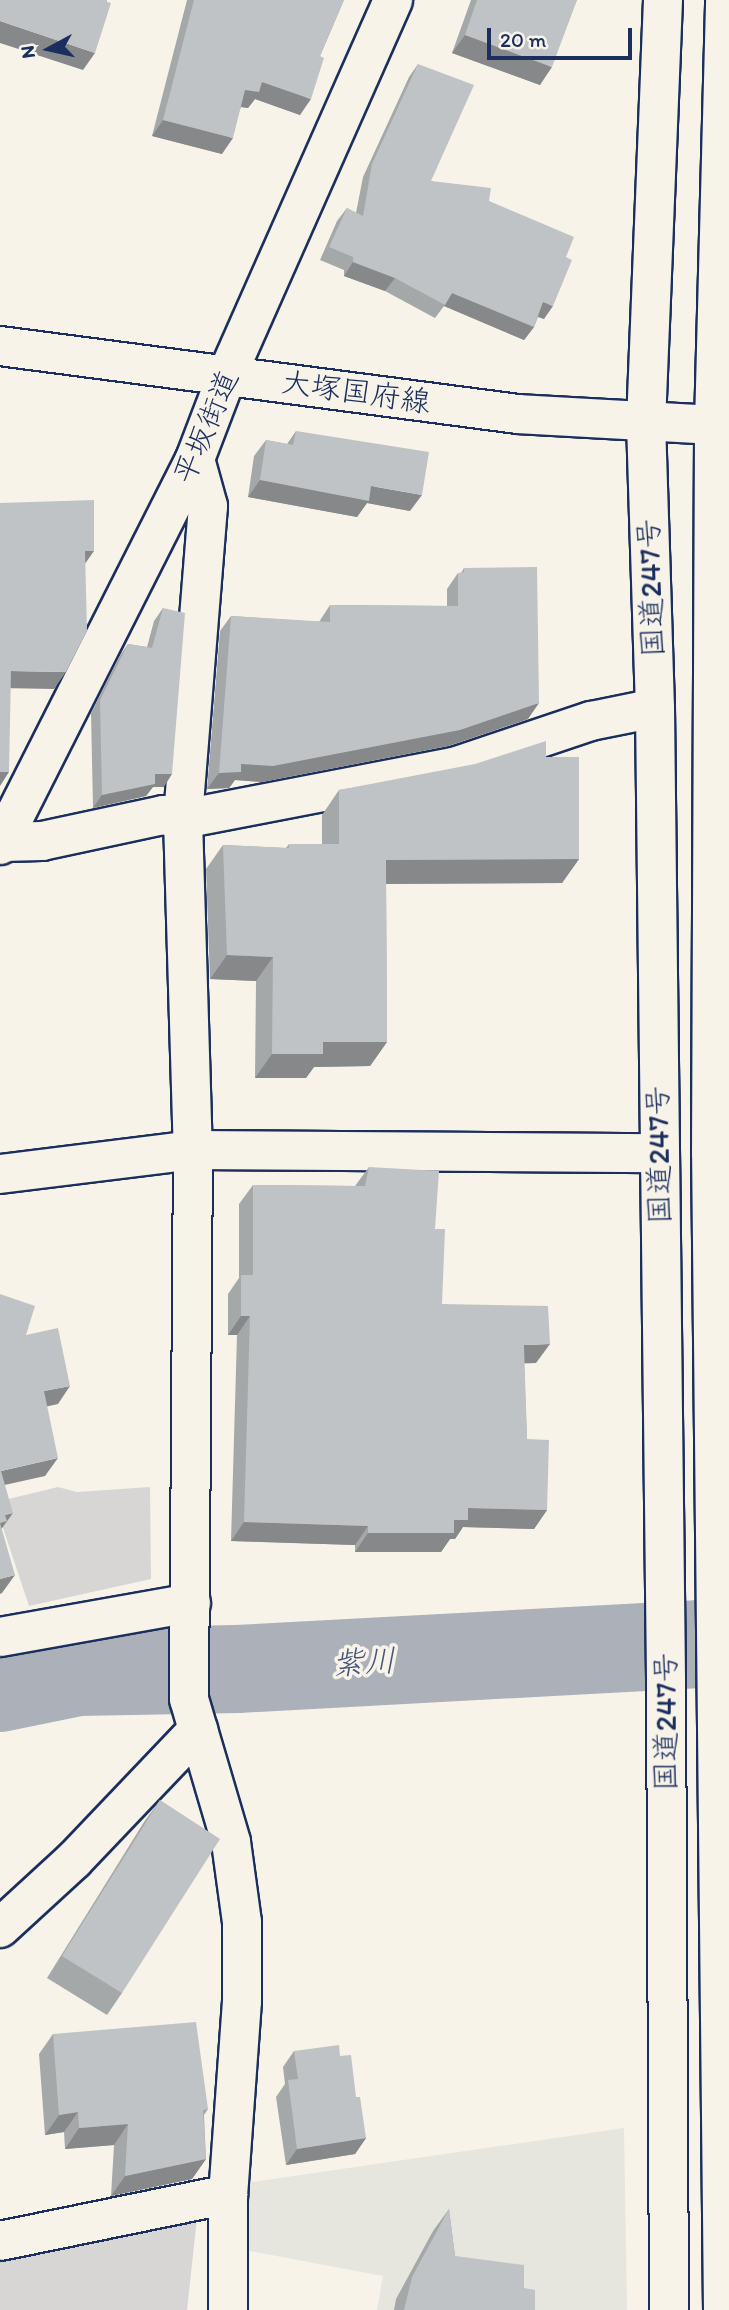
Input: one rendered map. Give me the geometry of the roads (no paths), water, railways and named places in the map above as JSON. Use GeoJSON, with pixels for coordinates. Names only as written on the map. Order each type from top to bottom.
{"type":"FeatureCollection","features":[{"type":"Feature","properties":{"kind":"main road","name":"平坂街道"},"geometry":{"type":"LineString","coordinates":[[1,843],[195,459],[227,375],[393,0]]}},
{"type":"Feature","properties":{"kind":"main road","name":"国道247号"},"geometry":{"type":"LineString","coordinates":[[663,0],[646,422],[655,708],[666,1680],[668,2310]]}},
{"type":"Feature","properties":{"kind":"main road","name":"国道247号"},"geometry":{"type":"LineString","coordinates":[[723,2310],[717,1603],[722,1390],[711,1153],[714,425],[725,0]]}},
{"type":"Feature","properties":{"kind":"main road","name":"大塚国府線"},"geometry":{"type":"LineString","coordinates":[[0,346],[518,414],[714,425]]}},
{"type":"Feature","properties":{"kind":"main road"},"geometry":{"type":"LineString","coordinates":[[195,459],[208,506],[183,819],[193,1150],[191,1603],[188,1641],[194,1714],[230,1842],[242,1922],[242,2001],[228,2194],[228,2310]]}},
{"type":"Feature","properties":{"kind":"main road"},"geometry":{"type":"LineString","coordinates":[[1,843],[42,841],[163,815],[183,819],[454,767],[591,721],[655,708]]}},
{"type":"Feature","properties":{"kind":"main road"},"geometry":{"type":"LineString","coordinates":[[0,1174],[193,1150],[659,1153]]}},
{"type":"Feature","properties":{"kind":"main road"},"geometry":{"type":"LineString","coordinates":[[0,1637],[191,1603]]}},
{"type":"Feature","properties":{"kind":"main road"},"geometry":{"type":"LineString","coordinates":[[0,1928],[74,1860],[194,1714]]}},
{"type":"Feature","properties":{"kind":"main road"},"geometry":{"type":"LineString","coordinates":[[0,2241],[228,2194]]}},
{"type":"Feature","properties":{"kind":"waterway","name":"紫川"},"geometry":{"type":"LineString","coordinates":[[0,1688],[78,1672],[237,1669],[729,1642]]}}]}
